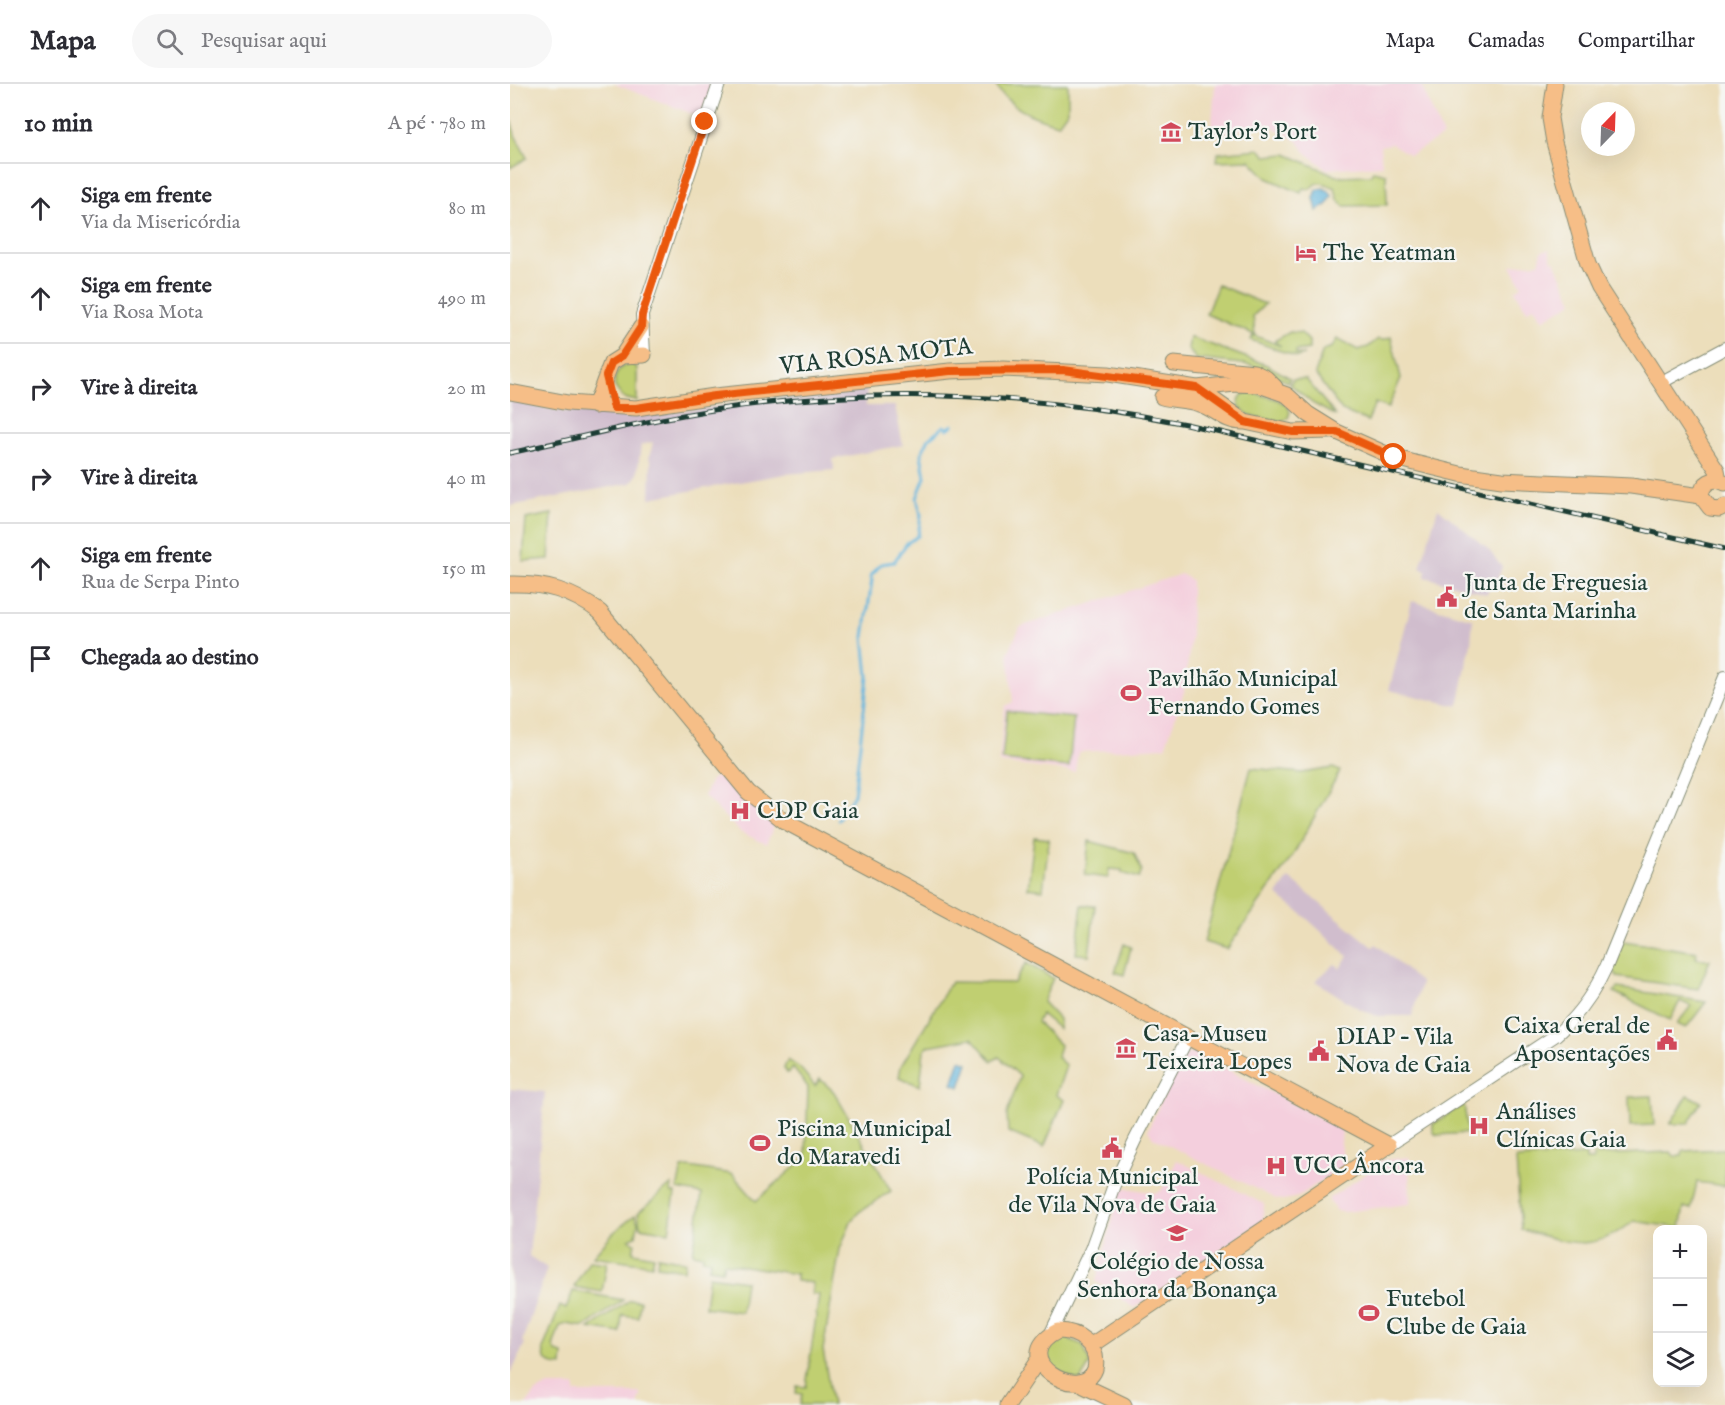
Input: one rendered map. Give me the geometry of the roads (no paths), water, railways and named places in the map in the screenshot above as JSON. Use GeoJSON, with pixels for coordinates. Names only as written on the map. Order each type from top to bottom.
{"type":"FeatureCollection","features":[{"type":"Feature","properties":{"kind":"main road"},"geometry":{"type":"LineString","coordinates":[[1556,84],[1551,118],[1554,142],[1588,264],[1599,288],[1717,470],[1722,481],[1705,484],[1701,496]]}},
{"type":"Feature","properties":{"kind":"main road"},"geometry":{"type":"LineString","coordinates":[[595,406],[611,363],[622,356],[641,327]]}},
{"type":"Feature","properties":{"kind":"main road"},"geometry":{"type":"LineString","coordinates":[[622,356],[644,355]]}},
{"type":"Feature","properties":{"kind":"main road"},"geometry":{"type":"LineString","coordinates":[[1174,364],[1254,372],[1266,378],[1296,404],[1337,432],[1394,457],[1460,474],[1502,480],[1654,489],[1701,496],[1710,508],[1719,509],[1725,506]]}},
{"type":"Feature","properties":{"kind":"main road","name":"VIA ROSA MOTA"},"geometry":{"type":"LineString","coordinates":[[510,392],[595,406],[636,408],[715,396],[976,369],[1063,370],[1160,389],[1178,384],[1197,388],[1245,385],[1277,389]]}},
{"type":"Feature","properties":{"kind":"main road"},"geometry":{"type":"LineString","coordinates":[[606,376],[614,408]]}},
{"type":"Feature","properties":{"kind":"main road"},"geometry":{"type":"LineString","coordinates":[[1232,412],[1234,396],[1237,390],[1245,385]]}},
{"type":"Feature","properties":{"kind":"main road","name":"VIA ROSA MOTA"},"geometry":{"type":"LineString","coordinates":[[1197,388],[1245,422],[1284,430],[1337,432]]}},
{"type":"Feature","properties":{"kind":"main road"},"geometry":{"type":"LineString","coordinates":[[1160,389],[1175,402],[1200,404],[1228,421],[1245,422]]}},
{"type":"Feature","properties":{"kind":"main road"},"geometry":{"type":"LineString","coordinates":[[1284,430],[1296,415],[1296,404]]}},
{"type":"Feature","properties":{"kind":"main road"},"geometry":{"type":"LineString","coordinates":[[510,584],[538,584],[562,590],[580,597],[600,612],[748,792],[784,821],[1187,1039],[1389,1145],[1090,1346]]}},
{"type":"Feature","properties":{"kind":"main road"},"geometry":{"type":"LineString","coordinates":[[1008,1405],[1038,1360],[1040,1349],[1050,1335],[1067,1331],[1078,1335],[1090,1346],[1095,1355],[1089,1380]]}},
{"type":"Feature","properties":{"kind":"main road"},"geometry":{"type":"LineString","coordinates":[[1038,1360],[1047,1377],[1065,1389],[1089,1380]]}},
{"type":"Feature","properties":{"kind":"main road"},"geometry":{"type":"LineString","coordinates":[[1024,1383],[1047,1377]]}},
{"type":"Feature","properties":{"kind":"main road"},"geometry":{"type":"LineString","coordinates":[[1089,1380],[1119,1402]]}},
{"type":"Feature","properties":{"kind":"street"},"geometry":{"type":"LineString","coordinates":[[644,355],[642,315],[719,84]]}},
{"type":"Feature","properties":{"kind":"street"},"geometry":{"type":"LineString","coordinates":[[1660,383],[1722,353]]}},
{"type":"Feature","properties":{"kind":"street"},"geometry":{"type":"LineString","coordinates":[[1389,1145],[1556,1035],[1571,1022],[1592,995],[1607,965],[1725,677]]}},
{"type":"Feature","properties":{"kind":"street"},"geometry":{"type":"LineString","coordinates":[[1050,1335],[1091,1249],[1114,1185],[1187,1039]]}},
{"type":"Feature","properties":{"kind":"water"},"geometry":{"type":"Polygon","coordinates":[[[1323,188],[1332,196],[1327,205],[1317,211],[1314,198],[1317,190],[1323,188]]]}},
{"type":"Feature","properties":{"kind":"water"},"geometry":{"type":"Polygon","coordinates":[[[960,1060],[968,1063],[960,1087],[952,1084],[960,1060]]]}},
{"type":"Feature","properties":{"kind":"waterway"},"geometry":{"type":"LineString","coordinates":[[838,820],[854,795],[868,676],[864,637],[872,580],[870,577],[881,564],[894,562],[907,543],[918,536],[921,515],[917,498],[925,477],[921,454],[929,438],[944,426],[947,429],[953,425]]}},
{"type":"Feature","properties":{"kind":"railway"},"geometry":{"type":"LineString","coordinates":[[510,453],[667,418],[779,402],[896,395],[1012,400],[1070,405],[1186,424],[1725,549]]}},
{"type":"Feature","properties":{"kind":"place","name":"Taylor's Port"},"geometry":{"type":"Point","coordinates":[1171,132]}},
{"type":"Feature","properties":{"kind":"place","name":"The Yeatman"},"geometry":{"type":"Point","coordinates":[1306,253]}},
{"type":"Feature","properties":{"kind":"place","name":"Junta de Freguesia de Santa Marinha"},"geometry":{"type":"Point","coordinates":[1447,597]}},
{"type":"Feature","properties":{"kind":"place","name":"Pavilhão Municipal Fernando Gomes"},"geometry":{"type":"Point","coordinates":[1131,693]}},
{"type":"Feature","properties":{"kind":"place","name":"CDP Gaia"},"geometry":{"type":"Point","coordinates":[740,811]}},
{"type":"Feature","properties":{"kind":"place","name":"Caixa Geral de Aposentações"},"geometry":{"type":"Point","coordinates":[1667,1040]}},
{"type":"Feature","properties":{"kind":"place","name":"Casa-Museu Teixeira Lopes"},"geometry":{"type":"Point","coordinates":[1126,1048]}},
{"type":"Feature","properties":{"kind":"place","name":"DIAP – Vila Nova de Gaia"},"geometry":{"type":"Point","coordinates":[1319,1051]}},
{"type":"Feature","properties":{"kind":"place","name":"Análises Clínicas Gaia"},"geometry":{"type":"Point","coordinates":[1479,1126]}},
{"type":"Feature","properties":{"kind":"place","name":"Piscina Municipal do Maravedi"},"geometry":{"type":"Point","coordinates":[760,1143]}},
{"type":"Feature","properties":{"kind":"place","name":"Polícia Municipal de Vila Nova de Gaia"},"geometry":{"type":"Point","coordinates":[1112,1148]}},
{"type":"Feature","properties":{"kind":"place","name":"UCC Âncora"},"geometry":{"type":"Point","coordinates":[1276,1166]}},
{"type":"Feature","properties":{"kind":"place","name":"Colégio de Nossa Senhora da Bonança"},"geometry":{"type":"Point","coordinates":[1177,1233]}},
{"type":"Feature","properties":{"kind":"place","name":"Futebol Clube de Gaia"},"geometry":{"type":"Point","coordinates":[1369,1313]}}]}
